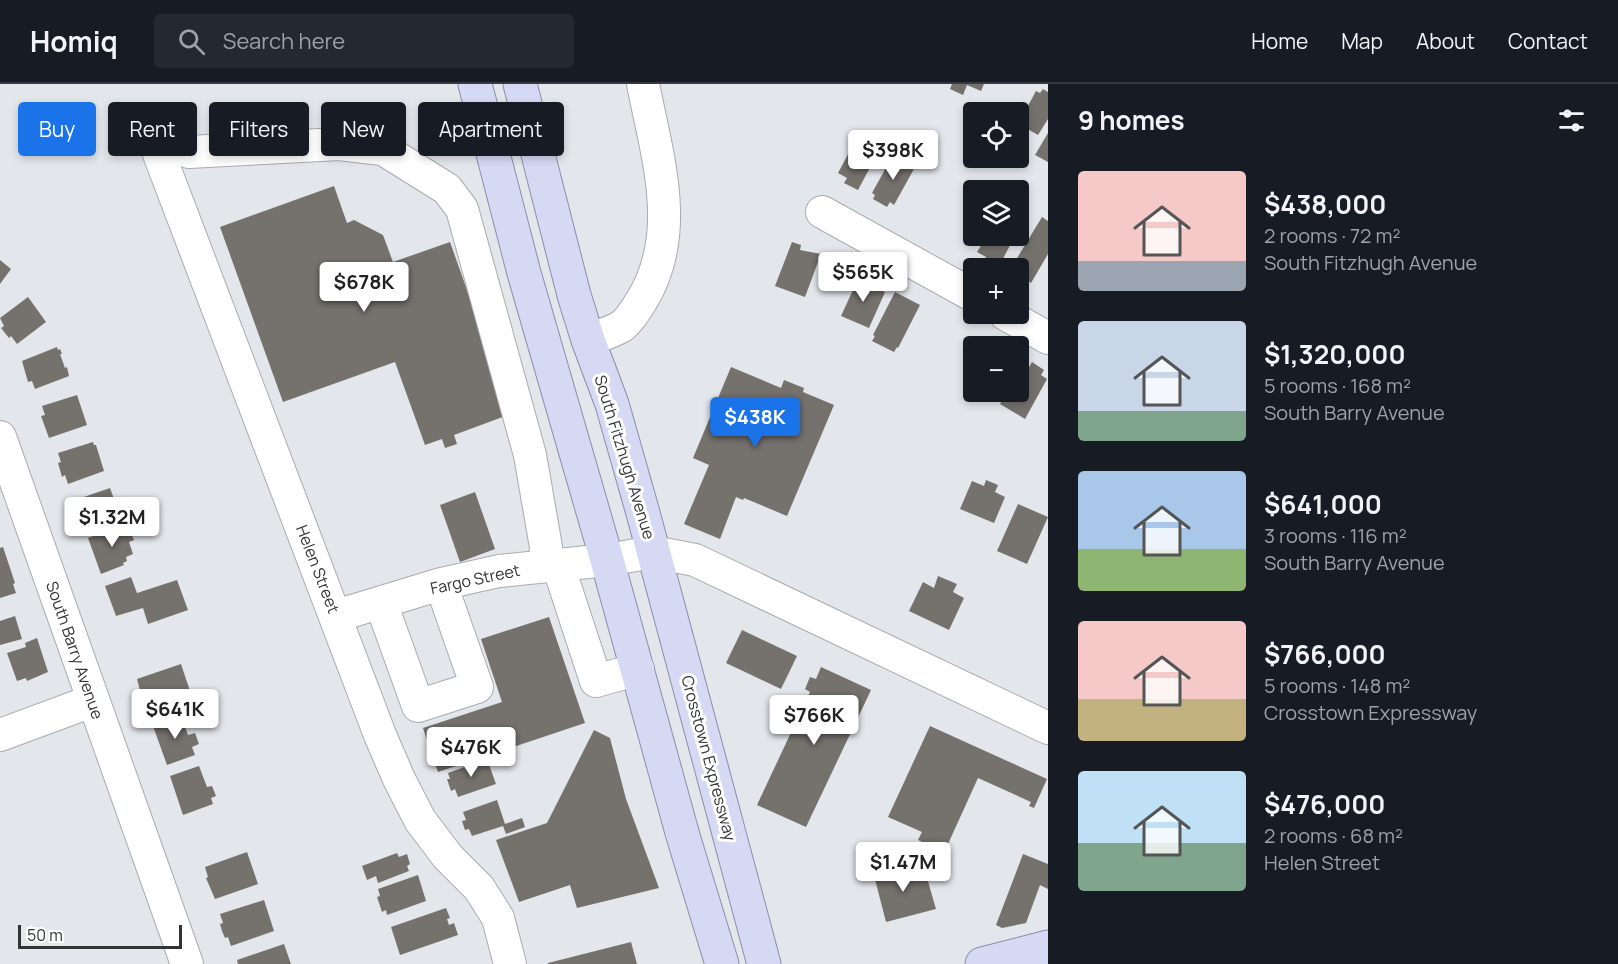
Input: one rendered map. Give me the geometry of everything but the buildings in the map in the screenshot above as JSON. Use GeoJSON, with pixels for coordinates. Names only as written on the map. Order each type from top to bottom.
{"type":"FeatureCollection","features":[{"type":"Feature","properties":{"kind":"main road"},"geometry":{"type":"LineString","coordinates":[[475,84],[524,273],[638,669],[683,836],[722,964]]}},
{"type":"Feature","properties":{"kind":"main road","name":"South Fitzhugh Avenue"},"geometry":{"type":"LineString","coordinates":[[520,84],[574,295],[612,404],[653,552]]}},
{"type":"Feature","properties":{"kind":"main road","name":"Crosstown Expressway"},"geometry":{"type":"LineString","coordinates":[[653,552],[764,964]]}},
{"type":"Feature","properties":{"kind":"main road"},"geometry":{"type":"LineString","coordinates":[[982,964],[1048,947]]}},
{"type":"Feature","properties":{"kind":"street"},"geometry":{"type":"LineString","coordinates":[[588,340],[621,327],[634,314],[659,266],[665,232],[662,187],[643,84]]}},
{"type":"Feature","properties":{"kind":"street","name":"Helen Street"},"geometry":{"type":"LineString","coordinates":[[510,964],[498,918],[479,888],[448,857],[420,820],[380,735],[174,153],[339,144],[383,149],[447,189],[462,208],[530,455],[546,547],[552,566]]}},
{"type":"Feature","properties":{"kind":"street"},"geometry":{"type":"LineString","coordinates":[[822,212],[963,290]]}},
{"type":"Feature","properties":{"kind":"street"},"geometry":{"type":"LineString","coordinates":[[1023,324],[1048,338]]}},
{"type":"Feature","properties":{"kind":"street","name":"South Barry Avenue"},"geometry":{"type":"LineString","coordinates":[[0,437],[10,495],[92,701],[187,964]]}},
{"type":"Feature","properties":{"kind":"street","name":"Fargo Street"},"geometry":{"type":"LineString","coordinates":[[336,616],[441,584],[499,571],[607,560],[653,552]]}},
{"type":"Feature","properties":{"kind":"street","name":"South Fitzhugh Avenue"},"geometry":{"type":"LineString","coordinates":[[653,552],[695,560],[1048,728]]}},
{"type":"Feature","properties":{"kind":"street"},"geometry":{"type":"LineString","coordinates":[[552,566],[596,681],[638,669]]}},
{"type":"Feature","properties":{"kind":"street"},"geometry":{"type":"LineString","coordinates":[[380,735],[418,706],[477,687],[441,584]]}},
{"type":"Feature","properties":{"kind":"street"},"geometry":{"type":"LineString","coordinates":[[381,603],[418,706]]}},
{"type":"Feature","properties":{"kind":"street"},"geometry":{"type":"LineString","coordinates":[[0,735],[92,701]]}}]}
